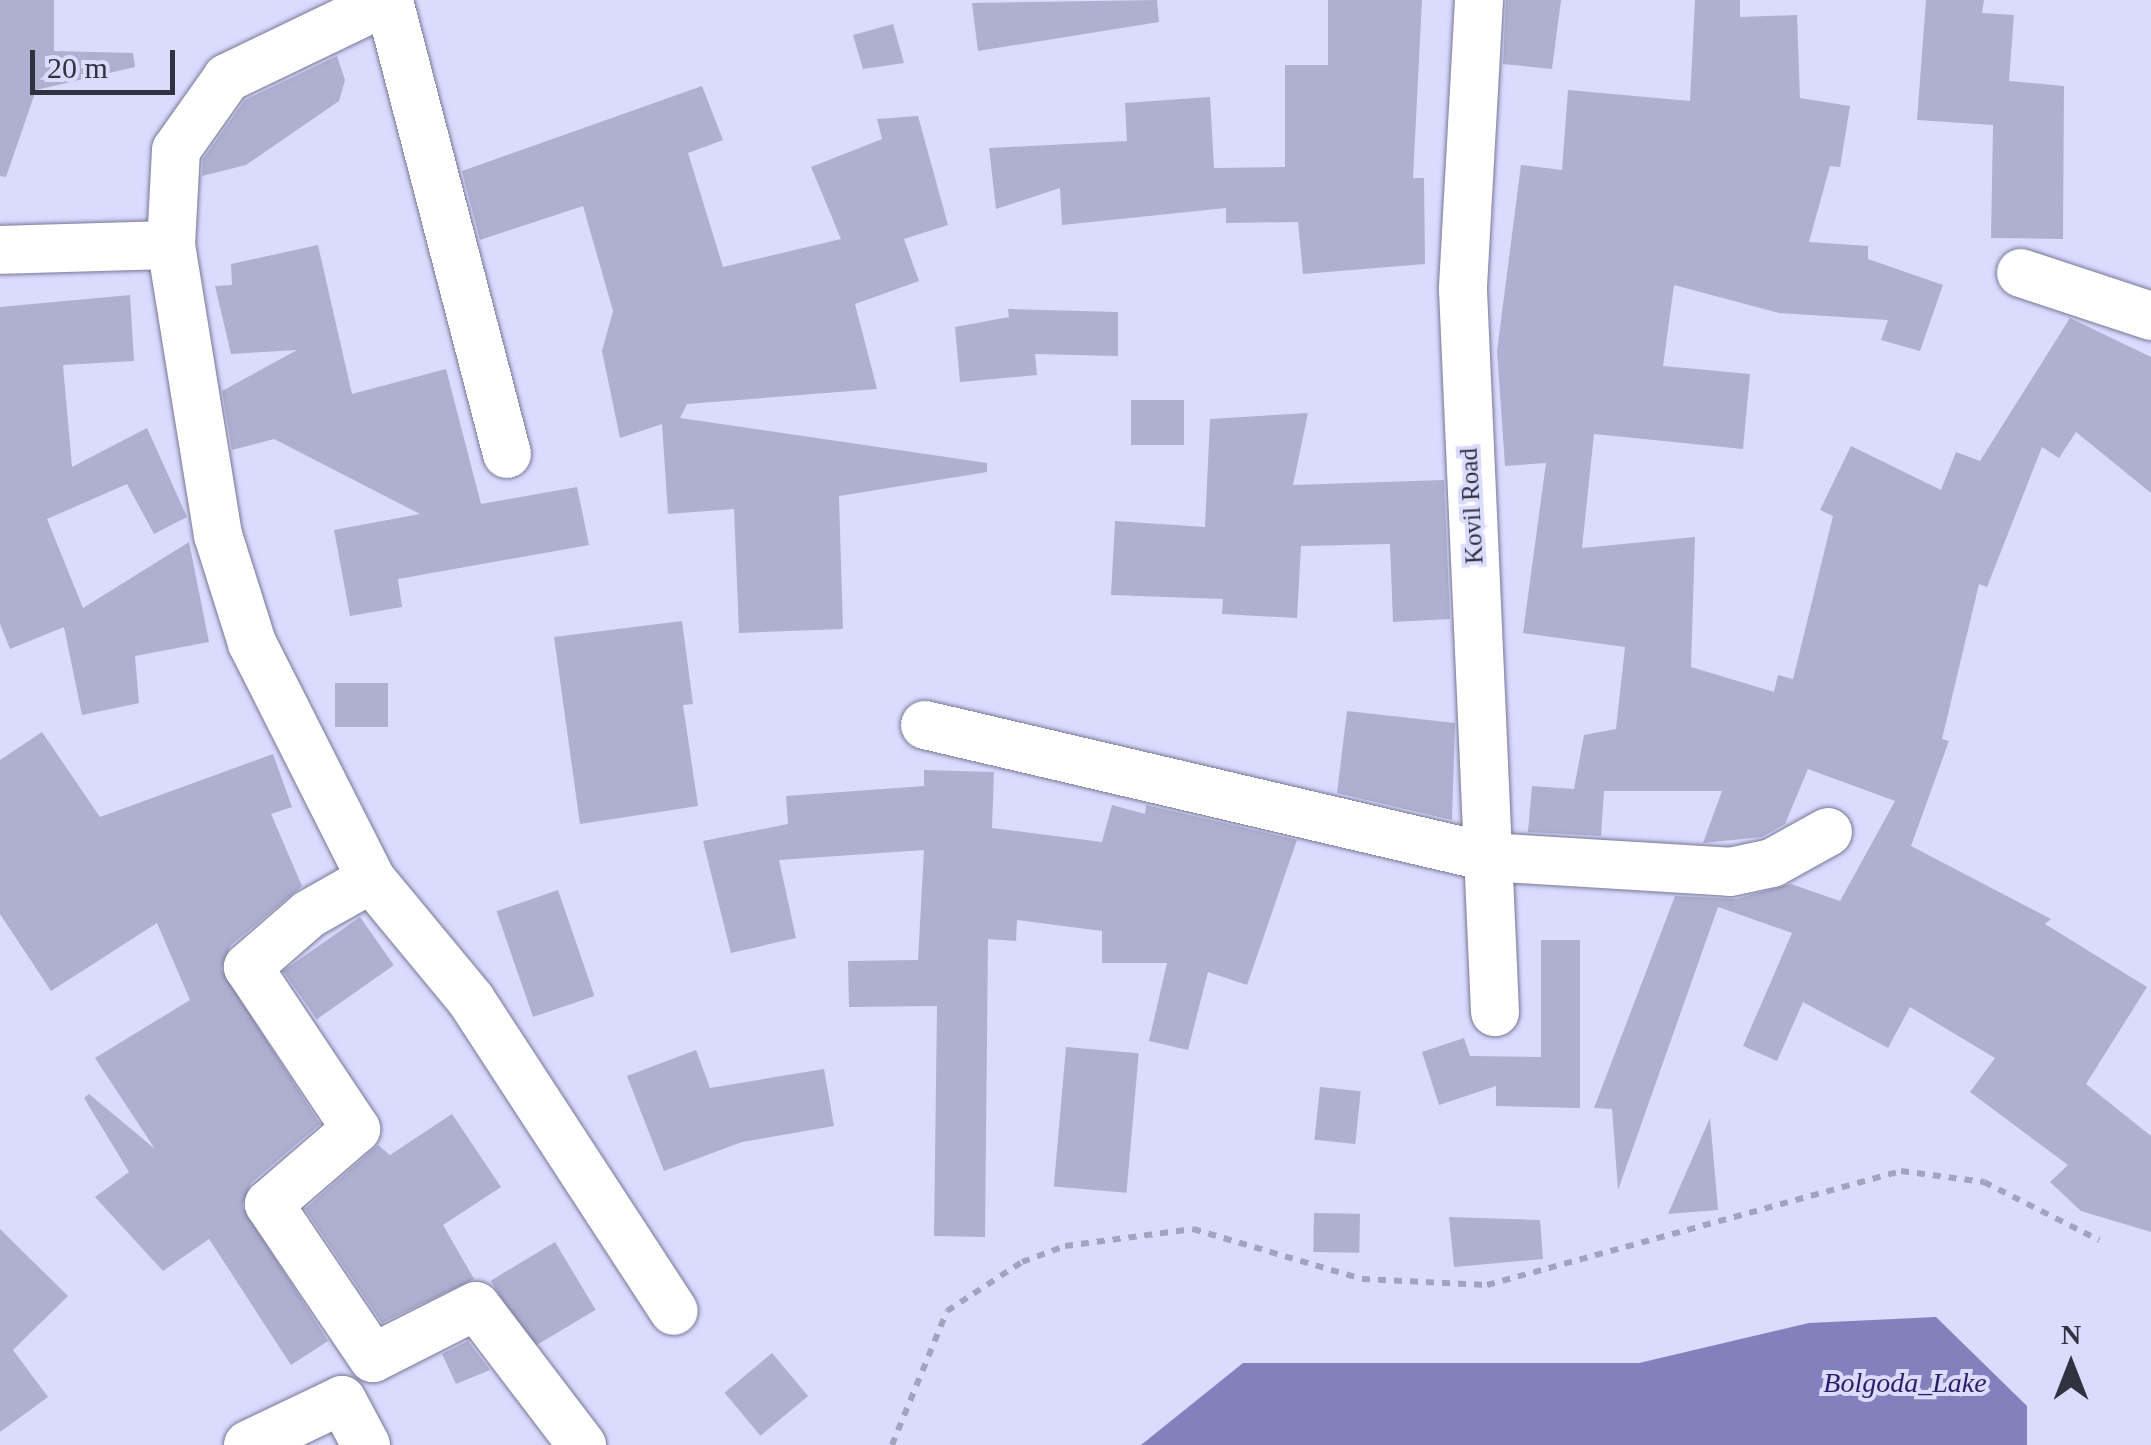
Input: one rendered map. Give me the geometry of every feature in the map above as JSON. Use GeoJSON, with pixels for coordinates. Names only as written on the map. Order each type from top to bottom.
{"type":"FeatureCollection","features":[{"type":"Feature","properties":{"kind":"street"},"geometry":{"type":"LineString","coordinates":[[507,454],[389,0],[226,78],[176,150],[171,244],[218,535],[252,643],[371,878],[471,1000],[674,1311]]}},
{"type":"Feature","properties":{"kind":"street","name":"Kovil Road"},"geometry":{"type":"LineString","coordinates":[[1480,0],[1463,290],[1495,1012]]}},
{"type":"Feature","properties":{"kind":"street"},"geometry":{"type":"LineString","coordinates":[[0,250],[171,244]]}},
{"type":"Feature","properties":{"kind":"street"},"geometry":{"type":"LineString","coordinates":[[2021,273],[2151,316]]}},
{"type":"Feature","properties":{"kind":"street"},"geometry":{"type":"LineString","coordinates":[[925,724],[1488,857],[1730,872],[1772,863],[1828,832]]}},
{"type":"Feature","properties":{"kind":"street"},"geometry":{"type":"LineString","coordinates":[[371,878],[309,914],[248,966],[356,1130],[268,1204],[372,1358],[476,1306],[582,1445]]}},
{"type":"Feature","properties":{"kind":"street"},"geometry":{"type":"LineString","coordinates":[[248,1445],[342,1400],[366,1445]]}},
{"type":"Feature","properties":{"kind":"path"},"geometry":{"type":"LineString","coordinates":[[892,1445],[947,1311],[1022,1262],[1065,1246],[1194,1230],[1362,1279],[1487,1285],[1900,1172],[1984,1182],[2099,1240]]}},
{"type":"Feature","properties":{"kind":"water","name":"Bolgoda_Lake"},"geometry":{"type":"Polygon","coordinates":[[[1936,1317],[2027,1406],[2027,1445],[1141,1445],[1243,1363],[1639,1363],[1809,1323],[1936,1317]]]}},
{"type":"Feature","properties":{"kind":"building"},"geometry":{"type":"Polygon","coordinates":[[[0,0],[54,0],[54,51],[133,53],[135,67],[36,90],[6,177],[0,176],[0,0]]]}},
{"type":"Feature","properties":{"kind":"building"},"geometry":{"type":"Polygon","coordinates":[[[1157,0],[1159,22],[978,51],[972,3],[1157,0]]]}},
{"type":"Feature","properties":{"kind":"building"},"geometry":{"type":"Polygon","coordinates":[[[1328,0],[1422,0],[1413,178],[1424,178],[1425,264],[1303,274],[1298,222],[1226,223],[1226,208],[1062,225],[1060,188],[996,209],[989,148],[1127,141],[1125,103],[1210,97],[1214,168],[1285,167],[1285,65],[1328,65],[1328,0]]]}},
{"type":"Feature","properties":{"kind":"building"},"geometry":{"type":"Polygon","coordinates":[[[1506,0],[1561,0],[1552,69],[1503,64],[1506,0]]]}},
{"type":"Feature","properties":{"kind":"building"},"geometry":{"type":"Polygon","coordinates":[[[1695,0],[1740,0],[1740,17],[1797,15],[1800,98],[1850,106],[1840,167],[1830,166],[1809,242],[1868,246],[1868,259],[1943,285],[1920,351],[1881,340],[1888,320],[1779,313],[1674,285],[1663,366],[1750,374],[1743,449],[1594,434],[1582,548],[1695,537],[1691,667],[1774,692],[1778,675],[1793,679],[1833,516],[1820,510],[1851,446],[1941,490],[1956,452],[1980,461],[2070,318],[2151,357],[2151,493],[2076,432],[2059,458],[2042,447],[1987,587],[1979,584],[1942,739],[1949,741],[1911,846],[2051,919],[2045,924],[2147,987],[2086,1084],[2151,1136],[2151,1232],[2081,1211],[2050,1182],[2068,1165],[1970,1092],[1995,1058],[1910,1007],[1888,1048],[1803,1002],[1777,1061],[1743,1046],[1792,933],[1718,907],[1618,1190],[1612,1109],[1594,1108],[1675,896],[1736,899],[1791,884],[1840,901],[1895,801],[1808,769],[1785,824],[1762,837],[1703,843],[1722,791],[1604,791],[1601,836],[1528,832],[1532,786],[1574,789],[1584,735],[1616,729],[1625,647],[1523,633],[1546,463],[1505,466],[1497,351],[1521,165],[1562,170],[1568,90],[1690,101],[1695,0]]]}},
{"type":"Feature","properties":{"kind":"building"},"geometry":{"type":"Polygon","coordinates":[[[1926,0],[1984,0],[1982,13],[2014,15],[2009,81],[2064,86],[2063,239],[1991,238],[1993,125],[1917,120],[1926,0]]]}},
{"type":"Feature","properties":{"kind":"building"},"geometry":{"type":"Polygon","coordinates":[[[893,24],[904,63],[863,69],[853,35],[893,24]]]}},
{"type":"Feature","properties":{"kind":"building"},"geometry":{"type":"Polygon","coordinates":[[[337,56],[345,80],[339,101],[246,165],[202,176],[203,159],[245,100],[337,56]]]}},
{"type":"Feature","properties":{"kind":"building"},"geometry":{"type":"Polygon","coordinates":[[[702,86],[723,140],[688,153],[723,267],[841,239],[811,167],[882,139],[877,119],[918,116],[948,225],[904,239],[919,281],[855,304],[877,389],[687,404],[680,418],[987,463],[987,472],[839,496],[843,629],[739,633],[734,509],[668,514],[662,424],[620,438],[602,351],[613,311],[583,206],[480,240],[462,171],[702,86]]]}},
{"type":"Feature","properties":{"kind":"building"},"geometry":{"type":"Polygon","coordinates":[[[318,245],[352,394],[446,369],[481,504],[577,487],[589,545],[398,579],[402,607],[350,616],[334,530],[420,514],[274,439],[232,450],[222,391],[297,350],[231,354],[215,286],[232,285],[231,264],[318,245]]]}},
{"type":"Feature","properties":{"kind":"building"},"geometry":{"type":"Polygon","coordinates":[[[130,295],[134,361],[63,365],[72,467],[147,428],[187,517],[154,534],[127,484],[47,519],[83,608],[189,542],[209,642],[135,656],[139,703],[82,715],[64,627],[10,649],[0,624],[0,307],[130,295]]]}},
{"type":"Feature","properties":{"kind":"building"},"geometry":{"type":"Polygon","coordinates":[[[1008,309],[1118,312],[1118,356],[1035,354],[1037,375],[960,382],[955,327],[1009,317],[1008,309]]]}},
{"type":"Feature","properties":{"kind":"building"},"geometry":{"type":"Polygon","coordinates":[[[1131,400],[1184,400],[1184,445],[1131,445],[1131,400]]]}},
{"type":"Feature","properties":{"kind":"building"},"geometry":{"type":"Polygon","coordinates":[[[1308,413],[1293,485],[1444,480],[1450,619],[1393,622],[1390,544],[1301,546],[1297,618],[1222,614],[1223,599],[1111,595],[1115,521],[1205,527],[1210,419],[1308,413]]]}},
{"type":"Feature","properties":{"kind":"building"},"geometry":{"type":"Polygon","coordinates":[[[682,621],[693,704],[683,705],[698,806],[580,824],[554,637],[682,621]]]}},
{"type":"Feature","properties":{"kind":"building"},"geometry":{"type":"Polygon","coordinates":[[[335,683],[388,683],[388,727],[335,727],[335,683]]]}},
{"type":"Feature","properties":{"kind":"building"},"geometry":{"type":"Polygon","coordinates":[[[1347,711],[1455,723],[1452,820],[1337,793],[1347,711]]]}},
{"type":"Feature","properties":{"kind":"building"},"geometry":{"type":"Polygon","coordinates":[[[42,732],[100,817],[273,754],[292,807],[271,814],[302,886],[230,946],[221,969],[320,1124],[251,1183],[242,1206],[328,1341],[291,1365],[209,1239],[163,1271],[95,1197],[129,1172],[84,1098],[89,1094],[155,1149],[95,1058],[190,1000],[157,923],[51,991],[0,914],[0,760],[42,732]]]}},
{"type":"Feature","properties":{"kind":"building"},"geometry":{"type":"Polygon","coordinates":[[[924,770],[994,772],[992,828],[1102,842],[1112,805],[1145,814],[1146,805],[1297,840],[1247,985],[1208,972],[1188,1050],[1149,1041],[1167,963],[1102,963],[1102,931],[1017,920],[1016,941],[988,939],[985,1237],[934,1236],[937,1006],[849,1007],[848,961],[918,960],[924,850],[779,860],[796,938],[731,953],[703,841],[788,824],[786,796],[924,786],[924,770]]]}},
{"type":"Feature","properties":{"kind":"building"},"geometry":{"type":"Polygon","coordinates":[[[558,890],[594,996],[533,1017],[497,911],[558,890]]]}},
{"type":"Feature","properties":{"kind":"building"},"geometry":{"type":"Polygon","coordinates":[[[360,917],[394,965],[317,1019],[283,971],[360,917]]]}},
{"type":"Feature","properties":{"kind":"building"},"geometry":{"type":"Polygon","coordinates":[[[1541,940],[1580,940],[1580,1108],[1496,1106],[1496,1086],[1439,1105],[1422,1052],[1464,1038],[1470,1056],[1541,1057],[1541,940]]]}},
{"type":"Feature","properties":{"kind":"building"},"geometry":{"type":"Polygon","coordinates":[[[1066,1047],[1139,1053],[1127,1193],[1054,1186],[1066,1047]]]}},
{"type":"Feature","properties":{"kind":"building"},"geometry":{"type":"Polygon","coordinates":[[[696,1050],[710,1088],[824,1069],[834,1126],[742,1142],[664,1171],[627,1076],[696,1050]]]}},
{"type":"Feature","properties":{"kind":"building"},"geometry":{"type":"Polygon","coordinates":[[[1320,1087],[1361,1091],[1355,1144],[1314,1140],[1320,1087]]]}},
{"type":"Feature","properties":{"kind":"building"},"geometry":{"type":"Polygon","coordinates":[[[452,1114],[501,1187],[443,1225],[474,1279],[382,1323],[305,1209],[378,1145],[390,1155],[452,1114]]]}},
{"type":"Feature","properties":{"kind":"building"},"geometry":{"type":"Polygon","coordinates":[[[1710,1118],[1718,1210],[1668,1214],[1710,1118]]]}},
{"type":"Feature","properties":{"kind":"building"},"geometry":{"type":"Polygon","coordinates":[[[1314,1213],[1360,1214],[1359,1253],[1313,1252],[1314,1213]]]}},
{"type":"Feature","properties":{"kind":"building"},"geometry":{"type":"Polygon","coordinates":[[[1449,1217],[1540,1220],[1543,1259],[1454,1267],[1449,1217]]]}},
{"type":"Feature","properties":{"kind":"building"},"geometry":{"type":"Polygon","coordinates":[[[0,1229],[68,1296],[13,1350],[48,1397],[0,1432],[0,1229]]]}},
{"type":"Feature","properties":{"kind":"building"},"geometry":{"type":"Polygon","coordinates":[[[555,1242],[596,1310],[531,1348],[491,1281],[555,1242]]]}},
{"type":"Feature","properties":{"kind":"building"},"geometry":{"type":"Polygon","coordinates":[[[468,1341],[490,1370],[456,1384],[442,1354],[468,1341]]]}},
{"type":"Feature","properties":{"kind":"building"},"geometry":{"type":"Polygon","coordinates":[[[772,1353],[808,1396],[761,1436],[725,1393],[772,1353]]]}}]}
